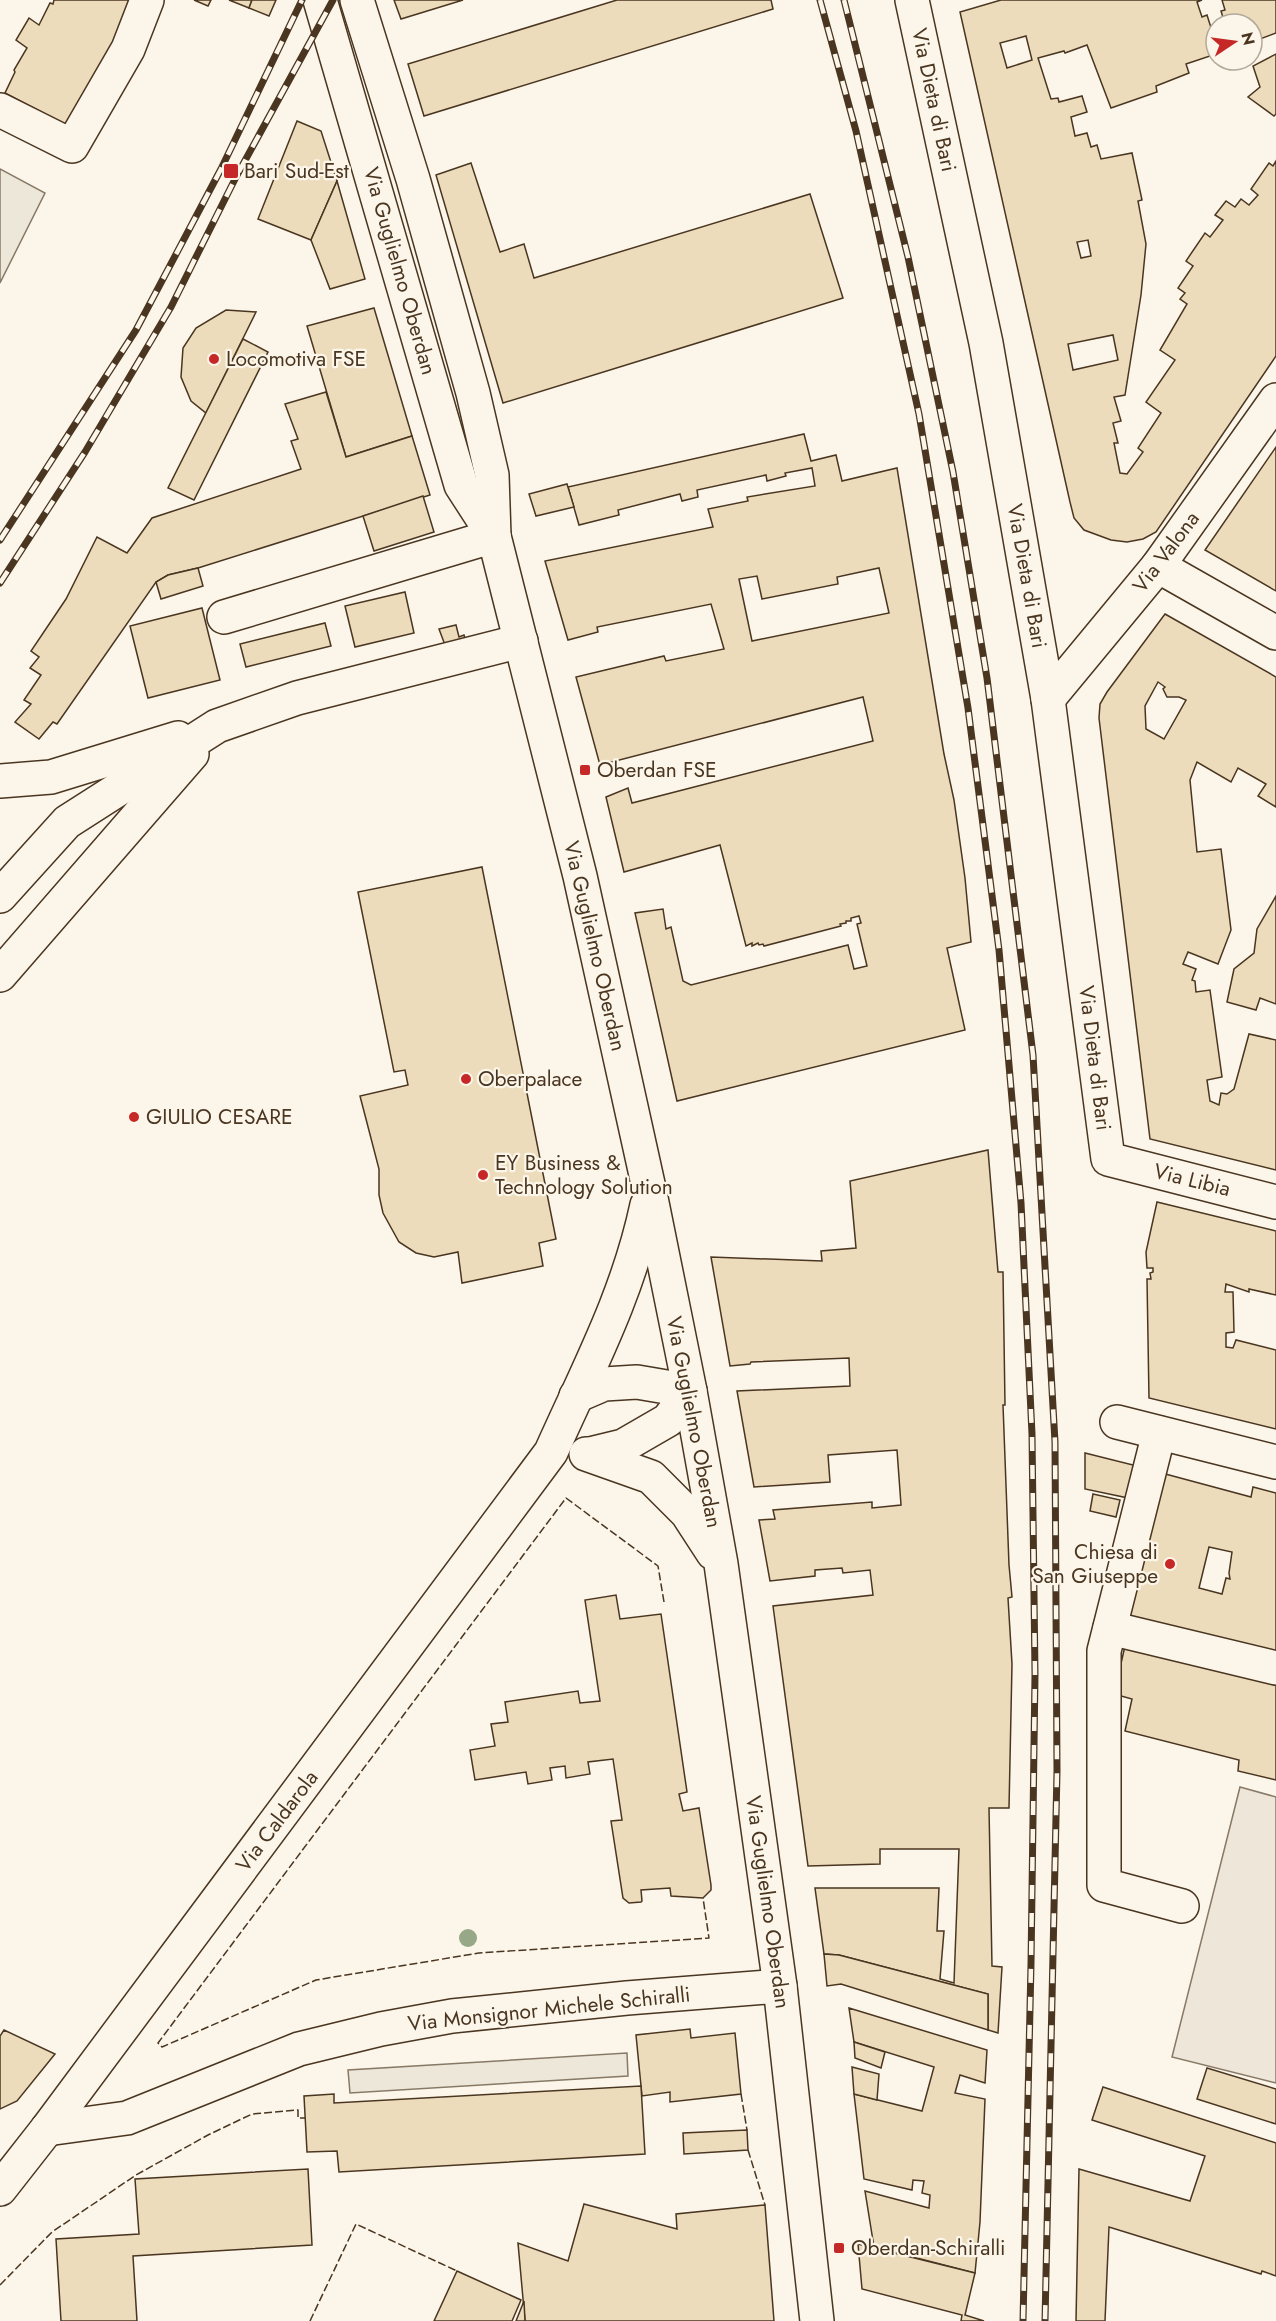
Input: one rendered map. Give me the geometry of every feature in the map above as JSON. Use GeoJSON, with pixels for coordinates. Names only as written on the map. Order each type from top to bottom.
{"type":"FeatureCollection","features":[{"type":"Feature","properties":{"kind":"main road"},"geometry":{"type":"LineString","coordinates":[[0,110],[72,146],[128,49],[147,0]]}},
{"type":"Feature","properties":{"kind":"main road","name":"Via Guglielmo Oberdan"},"geometry":{"type":"LineString","coordinates":[[320,0],[461,485],[494,536]]}},
{"type":"Feature","properties":{"kind":"main road","name":"Via Guglielmo Oberdan"},"geometry":{"type":"LineString","coordinates":[[357,0],[412,178],[473,393],[492,475],[494,536],[580,876],[650,1192],[690,1391],[721,1564],[780,1986],[817,2321]]}},
{"type":"Feature","properties":{"kind":"main road","name":"Via Dieta di Bari"},"geometry":{"type":"LineString","coordinates":[[912,0],[986,343],[1048,699],[1108,1158]]}},
{"type":"Feature","properties":{"kind":"main road","name":"Via Valona"},"geometry":{"type":"LineString","coordinates":[[1048,699],[1158,566],[1276,400]]}},
{"type":"Feature","properties":{"kind":"main road"},"geometry":{"type":"LineString","coordinates":[[224,617],[494,536]]}},
{"type":"Feature","properties":{"kind":"main road"},"geometry":{"type":"LineString","coordinates":[[1158,566],[1276,633]]}},
{"type":"Feature","properties":{"kind":"main road"},"geometry":{"type":"LineString","coordinates":[[0,781],[51,777],[217,726],[297,698],[521,641]]}},
{"type":"Feature","properties":{"kind":"main road"},"geometry":{"type":"LineString","coordinates":[[0,896],[67,822],[217,726]]}},
{"type":"Feature","properties":{"kind":"main road"},"geometry":{"type":"LineString","coordinates":[[0,975],[217,726]]}},
{"type":"Feature","properties":{"kind":"main road","name":"Via Libia"},"geometry":{"type":"LineString","coordinates":[[1108,1158],[1276,1202]]}},
{"type":"Feature","properties":{"kind":"main road","name":"Via Caldarola"},"geometry":{"type":"LineString","coordinates":[[0,2189],[551,1452],[601,1347],[624,1290],[640,1239],[650,1192]]}},
{"type":"Feature","properties":{"kind":"main road"},"geometry":{"type":"LineString","coordinates":[[551,1452],[590,1454],[623,1446],[668,1420],[690,1391],[637,1382],[604,1384],[576,1396]]}},
{"type":"Feature","properties":{"kind":"main road"},"geometry":{"type":"LineString","coordinates":[[1117,1422],[1276,1462]]}},
{"type":"Feature","properties":{"kind":"main road"},"geometry":{"type":"LineString","coordinates":[[1160,1433],[1104,1651],[1104,1885],[1182,1906]]}},
{"type":"Feature","properties":{"kind":"main road"},"geometry":{"type":"LineString","coordinates":[[590,1454],[651,1477],[687,1513],[721,1564]]}},
{"type":"Feature","properties":{"kind":"main road"},"geometry":{"type":"LineString","coordinates":[[1110,1628],[1276,1668]]}},
{"type":"Feature","properties":{"kind":"main road","name":"Via Monsignor Michele Schiralli"},"geometry":{"type":"LineString","coordinates":[[47,2129],[127,2118],[299,2049],[381,2029],[452,2016],[627,1998],[780,1986]]}},
{"type":"Feature","properties":{"kind":"shaded area"},"geometry":{"type":"Polygon","coordinates":[[[0,169],[45,193],[0,283],[0,169]]]}},
{"type":"Feature","properties":{"kind":"shaded area"},"geometry":{"type":"Polygon","coordinates":[[[1240,1787],[1276,1797],[1276,2083],[1172,2057],[1240,1787]]]}},
{"type":"Feature","properties":{"kind":"shaded area"},"geometry":{"type":"Polygon","coordinates":[[[627,2053],[628,2076],[350,2093],[348,2070],[627,2053]]]}},
{"type":"Feature","properties":{"kind":"building"},"geometry":{"type":"Polygon","coordinates":[[[54,0],[135,0],[72,128],[5,93],[14,70],[27,48],[16,40],[29,18],[39,25],[50,3],[53,4],[54,0]]]}},
{"type":"Feature","properties":{"kind":"building"},"geometry":{"type":"Polygon","coordinates":[[[194,0],[211,0],[208,6],[194,0]]]}},
{"type":"Feature","properties":{"kind":"building"},"geometry":{"type":"Polygon","coordinates":[[[229,0],[252,0],[249,8],[229,0]]]}},
{"type":"Feature","properties":{"kind":"building"},"geometry":{"type":"Polygon","coordinates":[[[252,0],[276,0],[269,16],[249,8],[252,0]]]}},
{"type":"Feature","properties":{"kind":"building"},"geometry":{"type":"Polygon","coordinates":[[[394,0],[463,0],[401,19],[394,0]]]}},
{"type":"Feature","properties":{"kind":"building"},"geometry":{"type":"Polygon","coordinates":[[[617,0],[771,0],[773,9],[424,116],[408,64],[617,0]]]}},
{"type":"Feature","properties":{"kind":"building"},"geometry":{"type":"Polygon","coordinates":[[[1001,0],[1202,0],[1197,2],[1202,17],[1204,16],[1204,58],[1186,64],[1189,73],[1156,86],[1157,92],[1111,108],[1087,45],[1065,53],[1064,51],[1038,58],[1051,99],[1058,98],[1059,102],[1082,96],[1087,112],[1071,117],[1075,136],[1087,133],[1091,147],[1097,145],[1101,159],[1132,153],[1142,200],[1138,201],[1146,244],[1141,295],[1125,395],[1114,397],[1121,421],[1113,423],[1118,443],[1114,443],[1120,473],[1127,474],[1143,452],[1138,448],[1161,413],[1146,402],[1175,360],[1160,350],[1187,304],[1180,299],[1185,293],[1178,288],[1193,266],[1186,261],[1205,233],[1210,237],[1223,220],[1215,215],[1226,201],[1235,207],[1241,199],[1249,205],[1258,195],[1251,189],[1269,163],[1273,166],[1276,161],[1276,356],[1156,532],[1143,539],[1127,542],[1111,540],[1084,530],[1074,518],[960,12],[1001,0]],[[1026,36],[1000,43],[1007,68],[1032,60],[1026,36]],[[1088,240],[1077,242],[1081,258],[1091,256],[1088,240]],[[1113,335],[1068,344],[1073,370],[1118,360],[1113,335]]]}},
{"type":"Feature","properties":{"kind":"building"},"geometry":{"type":"Polygon","coordinates":[[[1222,0],[1276,0],[1276,33],[1264,38],[1264,12],[1221,12],[1225,10],[1222,0]]]}},
{"type":"Feature","properties":{"kind":"building"},"geometry":{"type":"Polygon","coordinates":[[[1276,54],[1276,114],[1274,116],[1248,97],[1260,87],[1255,72],[1264,72],[1264,60],[1276,54]]]}},
{"type":"Feature","properties":{"kind":"building"},"geometry":{"type":"Polygon","coordinates":[[[297,121],[321,131],[337,181],[311,240],[258,219],[297,121]]]}},
{"type":"Feature","properties":{"kind":"building"},"geometry":{"type":"Polygon","coordinates":[[[471,163],[500,252],[524,244],[534,278],[810,194],[843,298],[503,403],[436,175],[471,163]]]}},
{"type":"Feature","properties":{"kind":"building"},"geometry":{"type":"Polygon","coordinates":[[[337,181],[365,279],[330,289],[311,240],[337,181]]]}},
{"type":"Feature","properties":{"kind":"building"},"geometry":{"type":"Polygon","coordinates":[[[374,308],[412,436],[346,457],[307,326],[374,308]]]}},
{"type":"Feature","properties":{"kind":"building"},"geometry":{"type":"Polygon","coordinates":[[[226,310],[256,312],[206,413],[191,401],[181,377],[183,348],[196,328],[226,310]]]}},
{"type":"Feature","properties":{"kind":"building"},"geometry":{"type":"Polygon","coordinates":[[[243,339],[268,352],[194,500],[168,488],[243,339]]]}},
{"type":"Feature","properties":{"kind":"building"},"geometry":{"type":"Polygon","coordinates":[[[326,392],[346,457],[412,436],[430,495],[198,568],[168,575],[156,582],[57,724],[53,722],[39,739],[15,722],[31,704],[24,700],[41,675],[30,668],[39,657],[31,651],[66,599],[97,537],[127,553],[152,518],[301,469],[291,441],[298,439],[285,404],[326,392]]]}},
{"type":"Feature","properties":{"kind":"building"},"geometry":{"type":"Polygon","coordinates":[[[804,434],[811,461],[836,455],[842,481],[897,468],[944,754],[954,800],[965,878],[971,942],[947,948],[965,1030],[677,1101],[635,913],[663,909],[666,929],[671,927],[683,981],[691,985],[848,945],[854,969],[867,966],[857,924],[861,923],[859,916],[840,924],[841,926],[764,946],[758,943],[752,946],[752,943],[746,946],[720,845],[624,872],[606,797],[628,788],[632,803],[873,741],[863,697],[600,765],[576,677],[664,656],[666,661],[724,649],[711,604],[597,627],[598,632],[568,640],[545,561],[713,527],[708,509],[748,501],[747,497],[815,486],[812,468],[785,473],[786,476],[767,481],[766,475],[697,490],[698,497],[682,501],[680,494],[618,510],[619,515],[579,525],[568,487],[804,434]],[[879,568],[837,577],[838,584],[762,599],[757,576],[739,579],[752,641],[889,613],[879,568]]]}},
{"type":"Feature","properties":{"kind":"building"},"geometry":{"type":"Polygon","coordinates":[[[1276,447],[1276,591],[1205,550],[1276,447]]]}},
{"type":"Feature","properties":{"kind":"building"},"geometry":{"type":"Polygon","coordinates":[[[567,484],[574,507],[536,516],[529,494],[567,484]]]}},
{"type":"Feature","properties":{"kind":"building"},"geometry":{"type":"Polygon","coordinates":[[[423,496],[434,532],[374,551],[363,516],[423,496]]]}},
{"type":"Feature","properties":{"kind":"building"},"geometry":{"type":"Polygon","coordinates":[[[198,568],[203,586],[161,599],[156,582],[168,575],[198,568]]]}},
{"type":"Feature","properties":{"kind":"building"},"geometry":{"type":"Polygon","coordinates":[[[405,592],[414,633],[355,647],[345,606],[405,592]]]}},
{"type":"Feature","properties":{"kind":"building"},"geometry":{"type":"Polygon","coordinates":[[[202,608],[220,680],[148,698],[130,626],[202,608]]]}},
{"type":"Feature","properties":{"kind":"building"},"geometry":{"type":"Polygon","coordinates":[[[1165,614],[1276,677],[1276,807],[1258,796],[1266,784],[1238,768],[1231,782],[1197,762],[1190,780],[1197,852],[1221,849],[1231,930],[1218,964],[1188,952],[1183,964],[1196,969],[1192,980],[1195,981],[1196,992],[1210,990],[1222,1077],[1207,1080],[1210,1101],[1219,1105],[1221,1093],[1227,1094],[1234,1089],[1249,1034],[1276,1040],[1276,1170],[1150,1139],[1099,718],[1100,704],[1165,614]],[[1158,682],[1145,706],[1146,729],[1164,739],[1186,700],[1179,697],[1167,697],[1163,689],[1165,687],[1158,682]]]}},
{"type":"Feature","properties":{"kind":"building"},"geometry":{"type":"Polygon","coordinates":[[[325,623],[331,646],[246,667],[240,644],[325,623]]]}},
{"type":"Feature","properties":{"kind":"building"},"geometry":{"type":"Polygon","coordinates":[[[456,625],[459,637],[464,635],[466,642],[445,645],[439,629],[456,625]]]}},
{"type":"Feature","properties":{"kind":"building","name":"Oberpalace"},"geometry":{"type":"Polygon","coordinates":[[[482,867],[556,1239],[539,1243],[543,1266],[462,1283],[458,1252],[434,1257],[416,1253],[399,1242],[383,1213],[379,1195],[379,1169],[360,1096],[408,1085],[405,1070],[394,1072],[358,892],[482,867]]]}},
{"type":"Feature","properties":{"kind":"building"},"geometry":{"type":"Polygon","coordinates":[[[1276,896],[1276,1004],[1260,998],[1256,1010],[1227,1002],[1234,969],[1254,953],[1257,929],[1276,896]]]}},
{"type":"Feature","properties":{"kind":"building"},"geometry":{"type":"Polygon","coordinates":[[[988,1150],[998,1272],[1003,1272],[1005,1405],[1003,1405],[1012,1597],[1008,1598],[1012,1664],[1009,1808],[989,1808],[992,1966],[1002,1967],[998,2033],[988,2030],[988,1994],[839,1955],[824,1954],[815,1888],[939,1888],[937,1931],[944,1931],[940,1979],[954,1983],[959,1849],[880,1849],[880,1864],[808,1866],[773,1606],[873,1595],[870,1570],[843,1573],[842,1568],[815,1570],[815,1576],[770,1581],[759,1520],[775,1519],[773,1510],[872,1502],[872,1508],[901,1505],[897,1450],[828,1455],[830,1482],[754,1487],[737,1391],[850,1386],[849,1358],[751,1362],[730,1366],[711,1257],[822,1261],[821,1251],[856,1248],[850,1181],[988,1150]]]}},
{"type":"Feature","properties":{"kind":"building"},"geometry":{"type":"Polygon","coordinates":[[[1157,1202],[1276,1231],[1276,1295],[1249,1289],[1249,1292],[1226,1284],[1225,1292],[1233,1292],[1234,1332],[1226,1333],[1226,1347],[1233,1348],[1236,1340],[1276,1350],[1276,1429],[1149,1398],[1147,1279],[1151,1279],[1150,1273],[1153,1272],[1153,1268],[1147,1268],[1146,1252],[1157,1202]]]}},
{"type":"Feature","properties":{"kind":"building"},"geometry":{"type":"Polygon","coordinates":[[[1085,1453],[1141,1467],[1133,1499],[1085,1489],[1085,1453]]]}},
{"type":"Feature","properties":{"kind":"building","name":"Chiesa di San Giuseppe"},"geometry":{"type":"Polygon","coordinates":[[[1158,1472],[1251,1497],[1253,1487],[1276,1493],[1276,1658],[1245,1645],[1123,1614],[1158,1472]],[[1209,1547],[1199,1588],[1222,1594],[1226,1578],[1230,1579],[1232,1552],[1209,1547]]]}},
{"type":"Feature","properties":{"kind":"building"},"geometry":{"type":"Polygon","coordinates":[[[1093,1494],[1120,1500],[1116,1517],[1090,1511],[1093,1494]]]}},
{"type":"Feature","properties":{"kind":"building"},"geometry":{"type":"Polygon","coordinates":[[[616,1595],[620,1619],[661,1614],[687,1792],[679,1794],[683,1811],[699,1808],[711,1885],[711,1890],[703,1898],[671,1896],[670,1888],[641,1890],[641,1902],[629,1903],[623,1898],[611,1821],[622,1820],[613,1759],[588,1762],[590,1774],[566,1778],[565,1766],[550,1768],[552,1780],[528,1784],[526,1772],[475,1780],[470,1750],[495,1746],[491,1724],[508,1722],[505,1702],[578,1691],[580,1703],[600,1701],[585,1600],[616,1595]]]}},
{"type":"Feature","properties":{"kind":"building"},"geometry":{"type":"Polygon","coordinates":[[[1125,1646],[1276,1683],[1276,1780],[1238,1771],[1239,1760],[1125,1731],[1132,1699],[1114,1694],[1125,1646]]]}},
{"type":"Feature","properties":{"kind":"building"},"geometry":{"type":"Polygon","coordinates":[[[824,1954],[839,1955],[988,1994],[988,2030],[841,1984],[827,1986],[824,1954]]]}},
{"type":"Feature","properties":{"kind":"building"},"geometry":{"type":"Polygon","coordinates":[[[849,2008],[987,2050],[985,2083],[960,2075],[955,2093],[985,2099],[980,2222],[975,2273],[874,2247],[865,2191],[929,2208],[930,2195],[922,2193],[924,2181],[913,2180],[912,2190],[864,2179],[854,2094],[922,2111],[934,2067],[854,2042],[849,2008]]]}},
{"type":"Feature","properties":{"kind":"building"},"geometry":{"type":"Polygon","coordinates":[[[690,2029],[691,2038],[735,2033],[741,2094],[670,2102],[670,2092],[642,2096],[636,2035],[690,2029]]]}},
{"type":"Feature","properties":{"kind":"building"},"geometry":{"type":"Polygon","coordinates":[[[4,2030],[55,2054],[17,2101],[0,2109],[0,2036],[4,2030]]]}},
{"type":"Feature","properties":{"kind":"building"},"geometry":{"type":"Polygon","coordinates":[[[854,2042],[885,2052],[881,2068],[855,2058],[854,2042]]]}},
{"type":"Feature","properties":{"kind":"building"},"geometry":{"type":"Polygon","coordinates":[[[852,2067],[879,2074],[877,2100],[854,2094],[852,2067]]]}},
{"type":"Feature","properties":{"kind":"building"},"geometry":{"type":"Polygon","coordinates":[[[1207,2068],[1276,2089],[1276,2124],[1197,2099],[1207,2068]]]}},
{"type":"Feature","properties":{"kind":"building"},"geometry":{"type":"Polygon","coordinates":[[[641,2086],[645,2154],[339,2172],[337,2151],[307,2152],[304,2096],[334,2094],[334,2103],[641,2086]]]}},
{"type":"Feature","properties":{"kind":"building"},"geometry":{"type":"Polygon","coordinates":[[[1103,2087],[1276,2143],[1276,2276],[1262,2271],[1261,2274],[1109,2227],[1105,2321],[1076,2321],[1079,2169],[1190,2201],[1205,2156],[1092,2120],[1103,2087]]]}},
{"type":"Feature","properties":{"kind":"building"},"geometry":{"type":"Polygon","coordinates":[[[747,2130],[748,2150],[684,2154],[683,2133],[747,2130]]]}},
{"type":"Feature","properties":{"kind":"building"},"geometry":{"type":"Polygon","coordinates":[[[308,2169],[312,2245],[133,2256],[137,2321],[61,2321],[56,2239],[139,2234],[135,2179],[308,2169]]]}},
{"type":"Feature","properties":{"kind":"building"},"geometry":{"type":"Polygon","coordinates":[[[584,2204],[677,2229],[676,2214],[765,2205],[774,2321],[525,2321],[518,2243],[568,2261],[584,2204]]]}},
{"type":"Feature","properties":{"kind":"building"},"geometry":{"type":"Polygon","coordinates":[[[858,2244],[975,2273],[965,2315],[984,2321],[961,2321],[962,2315],[862,2289],[858,2244]]]}},
{"type":"Feature","properties":{"kind":"building"},"geometry":{"type":"Polygon","coordinates":[[[457,2271],[521,2300],[512,2321],[434,2321],[457,2271]]]}},
{"type":"Feature","properties":{"kind":"building"},"geometry":{"type":"Polygon","coordinates":[[[524,2301],[525,2321],[516,2321],[524,2301]]]}},
{"type":"Feature","properties":{"kind":"railway"},"geometry":{"type":"LineString","coordinates":[[0,540],[136,330],[221,169],[302,0]]}},
{"type":"Feature","properties":{"kind":"railway"},"geometry":{"type":"LineString","coordinates":[[0,583],[85,452],[171,307],[236,177],[333,0]]}},
{"type":"Feature","properties":{"kind":"railway"},"geometry":{"type":"LineString","coordinates":[[820,0],[856,131],[919,414],[968,708],[999,950],[1021,1203],[1032,1434],[1035,1674],[1023,2321]]}},
{"type":"Feature","properties":{"kind":"railway"},"geometry":{"type":"LineString","coordinates":[[844,0],[908,257],[953,472],[987,678],[1033,1055],[1055,1442],[1057,1771],[1045,2321]]}},
{"type":"Feature","properties":{"kind":"fence"},"geometry":{"type":"LineString","coordinates":[[664,1602],[658,1566],[566,1498],[158,2043],[162,2047],[316,1980],[479,1953],[709,1938],[703,1898]]}},
{"type":"Feature","properties":{"kind":"fence"},"geometry":{"type":"LineString","coordinates":[[741,2094],[747,2130]]}},
{"type":"Feature","properties":{"kind":"fence"},"geometry":{"type":"LineString","coordinates":[[0,2285],[52,2232],[136,2175],[208,2135],[252,2114],[298,2110],[298,2118],[305,2118]]}},
{"type":"Feature","properties":{"kind":"fence"},"geometry":{"type":"LineString","coordinates":[[748,2150],[765,2205]]}},
{"type":"Feature","properties":{"kind":"fence"},"geometry":{"type":"LineString","coordinates":[[310,2321],[356,2224],[457,2271]]}},
{"type":"Feature","properties":{"kind":"place","name":"Bari Sud-Est"},"geometry":{"type":"Point","coordinates":[231,171]}},
{"type":"Feature","properties":{"kind":"place","name":"Locomotiva FSE"},"geometry":{"type":"Point","coordinates":[214,359]}},
{"type":"Feature","properties":{"kind":"place","name":"Oberdan FSE"},"geometry":{"type":"Point","coordinates":[585,770]}},
{"type":"Feature","properties":{"kind":"place","name":"Oberpalace"},"geometry":{"type":"Point","coordinates":[466,1079]}},
{"type":"Feature","properties":{"kind":"place","name":"GIULIO CESARE"},"geometry":{"type":"Point","coordinates":[134,1117]}},
{"type":"Feature","properties":{"kind":"place","name":"EY Business & Technology Solution"},"geometry":{"type":"Point","coordinates":[483,1175]}},
{"type":"Feature","properties":{"kind":"place","name":"Chiesa di San Giuseppe"},"geometry":{"type":"Point","coordinates":[1170,1564]}},
{"type":"Feature","properties":{"kind":"place","name":"Oberdan-Schiralli"},"geometry":{"type":"Point","coordinates":[839,2248]}}]}
